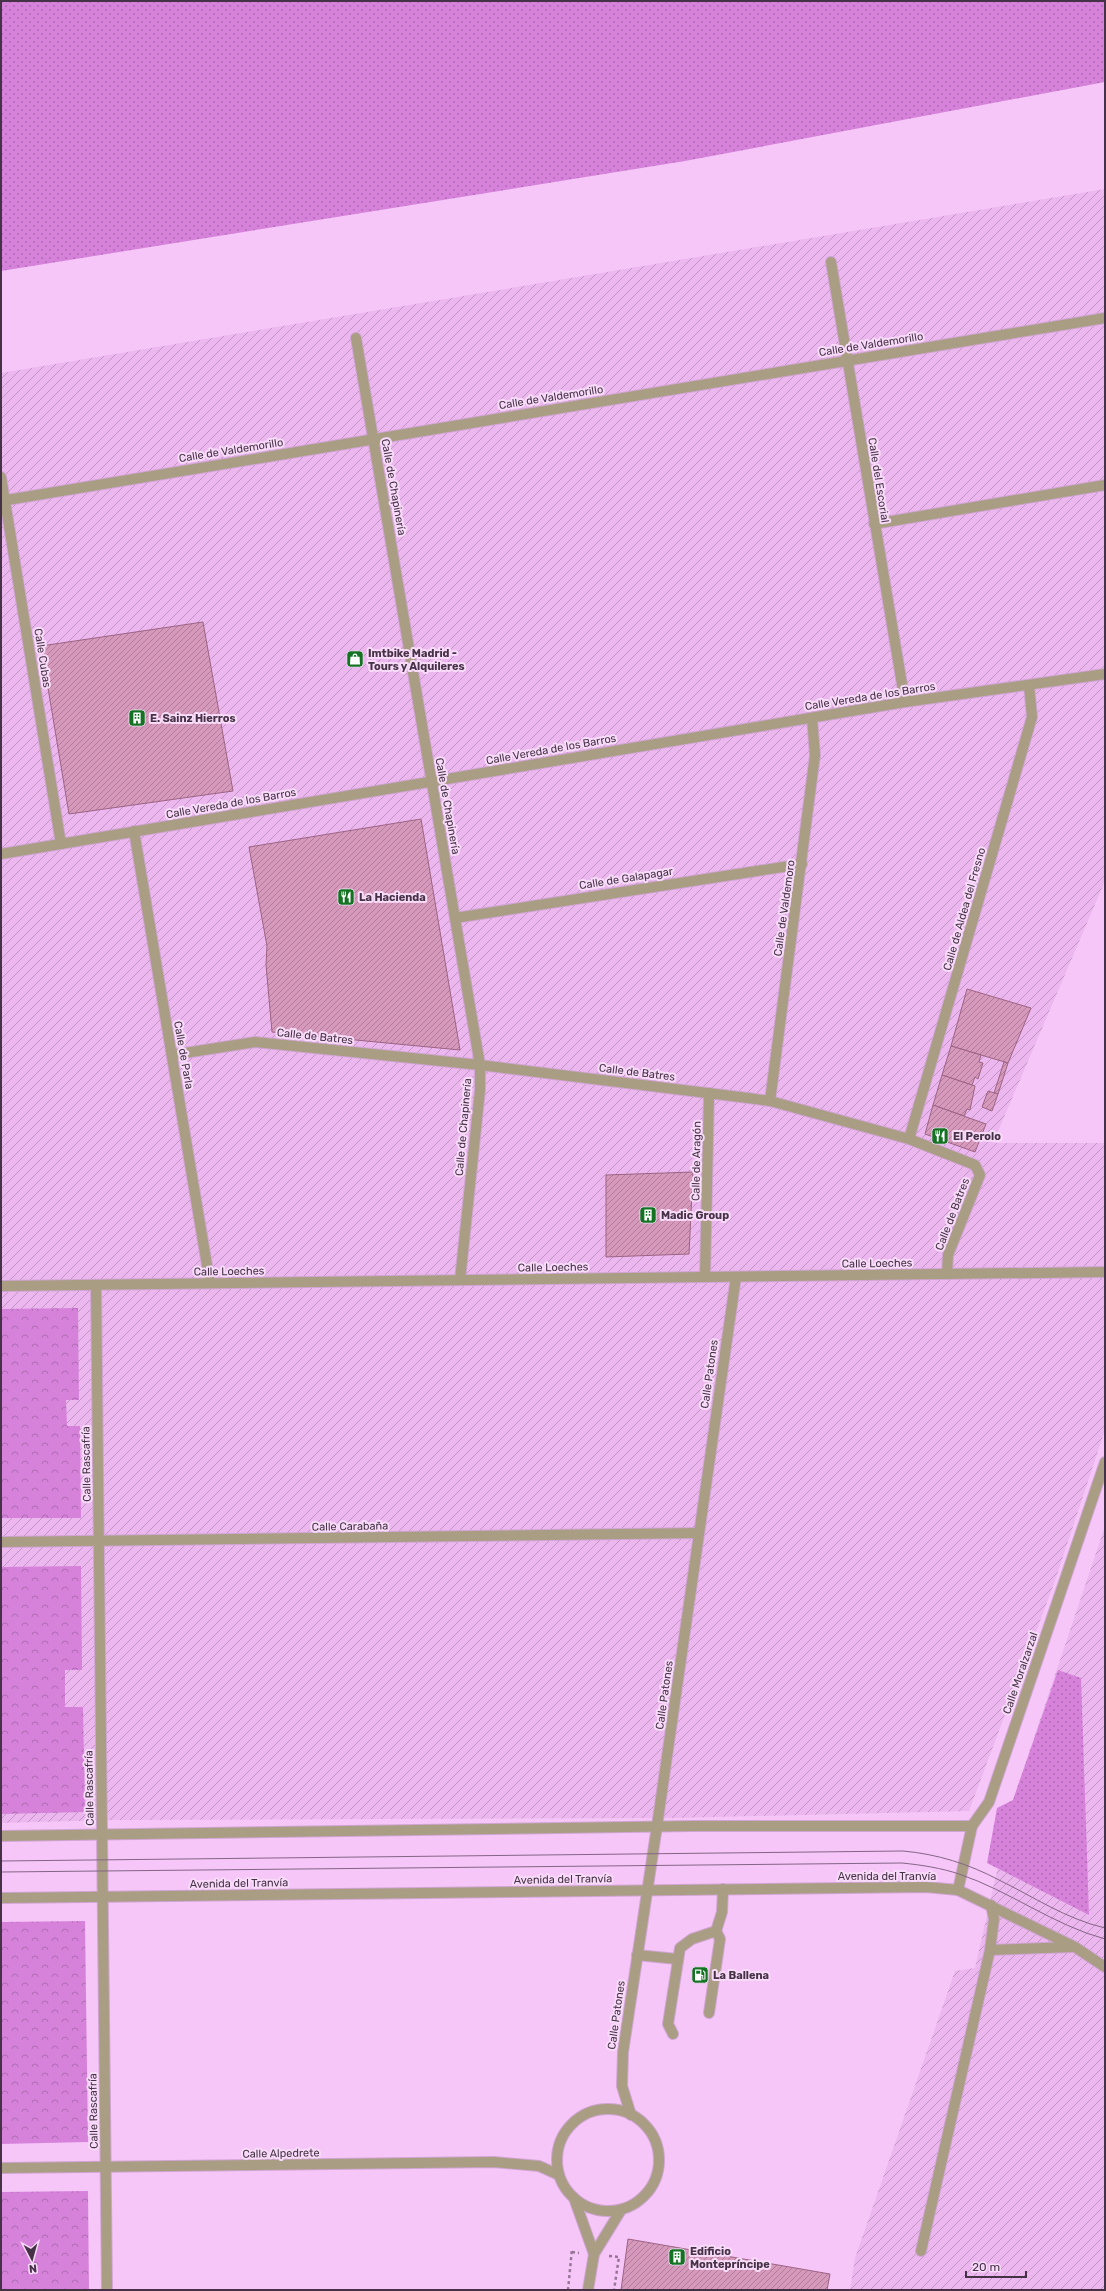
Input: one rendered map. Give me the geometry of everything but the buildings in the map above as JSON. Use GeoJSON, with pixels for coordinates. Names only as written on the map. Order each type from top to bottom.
{"type":"FeatureCollection","features":[{"type":"Feature","properties":{"kind":"street","name":"Calle del Escorial"},"geometry":{"type":"LineString","coordinates":[[831,262],[905,702]]}},
{"type":"Feature","properties":{"kind":"street","name":"Calle de Valdemorillo"},"geometry":{"type":"LineString","coordinates":[[3,500],[1105,318]]}},
{"type":"Feature","properties":{"kind":"street","name":"Calle de Chapinería"},"geometry":{"type":"LineString","coordinates":[[356,338],[480,1065],[480,1090],[460,1280]]}},
{"type":"Feature","properties":{"kind":"street","name":"Calle Cubas"},"geometry":{"type":"LineString","coordinates":[[1,477],[3,500],[61,844]]}},
{"type":"Feature","properties":{"kind":"street"},"geometry":{"type":"LineString","coordinates":[[874,524],[1105,485]]}},
{"type":"Feature","properties":{"kind":"street","name":"Calle Vereda de los Barros"},"geometry":{"type":"LineString","coordinates":[[1,854],[905,702],[1105,674]]}},
{"type":"Feature","properties":{"kind":"street","name":"Calle de Aldea del Fresno"},"geometry":{"type":"LineString","coordinates":[[909,1139],[1032,717],[1029,685]]}},
{"type":"Feature","properties":{"kind":"street","name":"Calle de Valdemoro"},"geometry":{"type":"LineString","coordinates":[[770,1101],[802,864],[814,755],[812,718]]}},
{"type":"Feature","properties":{"kind":"street","name":"Calle de Parla"},"geometry":{"type":"LineString","coordinates":[[134,831],[210,1284]]}},
{"type":"Feature","properties":{"kind":"street","name":"Calle de Galapagar"},"geometry":{"type":"LineString","coordinates":[[455,918],[802,864]]}},
{"type":"Feature","properties":{"kind":"street","name":"Calle de Batres"},"geometry":{"type":"LineString","coordinates":[[172,1055],[255,1042],[480,1065],[770,1101],[909,1139],[975,1166],[980,1175],[948,1255],[947,1274]]}},
{"type":"Feature","properties":{"kind":"street","name":"Calle de Aragón"},"geometry":{"type":"LineString","coordinates":[[705,1277],[709,1093]]}},
{"type":"Feature","properties":{"kind":"street","name":"Calle Loeches"},"geometry":{"type":"LineString","coordinates":[[1,1286],[1105,1272]]}},
{"type":"Feature","properties":{"kind":"street","name":"Calle Patones"},"geometry":{"type":"LineString","coordinates":[[631,2115],[622,2086],[623,2052],[736,1277]]}},
{"type":"Feature","properties":{"kind":"street","name":"Calle Rascafría"},"geometry":{"type":"LineString","coordinates":[[96,1285],[107,2290]]}},
{"type":"Feature","properties":{"kind":"street","name":"Calle Moralzarzal"},"geometry":{"type":"LineString","coordinates":[[958,1890],[972,1826],[989,1802],[1105,1462]]}},
{"type":"Feature","properties":{"kind":"street","name":"Calle Carabaña"},"geometry":{"type":"LineString","coordinates":[[1,1542],[698,1533]]}},
{"type":"Feature","properties":{"kind":"street"},"geometry":{"type":"LineString","coordinates":[[1,1836],[657,1826],[972,1826]]}},
{"type":"Feature","properties":{"kind":"street","name":"Avenida del Tranvía"},"geometry":{"type":"LineString","coordinates":[[1,1898],[926,1887],[958,1890],[1075,1947],[1105,1967]]}},
{"type":"Feature","properties":{"kind":"street"},"geometry":{"type":"LineString","coordinates":[[709,2014],[720,1940],[716,1930],[722,1912],[723,1889]]}},
{"type":"Feature","properties":{"kind":"street"},"geometry":{"type":"LineString","coordinates":[[921,2252],[990,1950],[994,1919],[991,1905]]}},
{"type":"Feature","properties":{"kind":"street"},"geometry":{"type":"LineString","coordinates":[[673,2034],[668,2024],[677,1959],[680,1948],[692,1939],[716,1930]]}},
{"type":"Feature","properties":{"kind":"street"},"geometry":{"type":"LineString","coordinates":[[990,1950],[1075,1947]]}},
{"type":"Feature","properties":{"kind":"street"},"geometry":{"type":"LineString","coordinates":[[637,1955],[677,1959]]}},
{"type":"Feature","properties":{"kind":"street"},"geometry":{"type":"LineString","coordinates":[[598,2110],[615,2110],[631,2115],[646,2125],[655,2140],[660,2157],[658,2174],[650,2190],[637,2203],[621,2210],[604,2212],[588,2208],[574,2198],[564,2188],[559,2175],[557,2158],[560,2142],[569,2127],[582,2116],[598,2110]]}},
{"type":"Feature","properties":{"kind":"street","name":"Calle Alpedrete"},"geometry":{"type":"LineString","coordinates":[[1,2168],[494,2162],[539,2166],[559,2175]]}},
{"type":"Feature","properties":{"kind":"street"},"geometry":{"type":"LineString","coordinates":[[574,2198],[594,2254]]}},
{"type":"Feature","properties":{"kind":"street"},"geometry":{"type":"LineString","coordinates":[[588,2290],[594,2254],[621,2210]]}},
{"type":"Feature","properties":{"kind":"path"},"geometry":{"type":"LineString","coordinates":[[568,2290],[572,2249]]}},
{"type":"Feature","properties":{"kind":"path"},"geometry":{"type":"LineString","coordinates":[[594,2254],[619,2257],[614,2290]]}},
{"type":"Feature","properties":{"kind":"shaded area"},"geometry":{"type":"Polygon","coordinates":[[[1105,189],[1105,881],[993,1143],[1105,1143],[1105,1430],[1055,1581],[969,1811],[674,1818],[113,1820],[1,1823],[1,373],[1105,189]]]}},
{"type":"Feature","properties":{"kind":"shaded area"},"geometry":{"type":"Polygon","coordinates":[[[1105,1526],[1105,2290],[850,2290],[855,2258],[955,1971],[975,1968],[1013,1800],[1105,1526]]]}},
{"type":"Feature","properties":{"kind":"green space"},"geometry":{"type":"Polygon","coordinates":[[[1,1],[1105,1],[1105,82],[685,161],[1,271],[1,1]]]}},
{"type":"Feature","properties":{"kind":"green space"},"geometry":{"type":"Polygon","coordinates":[[[78,1308],[79,1400],[66,1400],[67,1426],[80,1426],[81,1518],[1,1518],[1,1309],[78,1308]]]}},
{"type":"Feature","properties":{"kind":"green space"},"geometry":{"type":"Polygon","coordinates":[[[81,1566],[82,1670],[65,1670],[65,1707],[83,1707],[85,1812],[1,1814],[1,1567],[81,1566]]]}},
{"type":"Feature","properties":{"kind":"green space"},"geometry":{"type":"Polygon","coordinates":[[[1058,1670],[1081,1678],[1089,1915],[987,1863],[997,1808],[1013,1800],[1058,1670]]]}},
{"type":"Feature","properties":{"kind":"green space"},"geometry":{"type":"Polygon","coordinates":[[[85,1921],[88,2142],[1,2144],[1,1922],[85,1921]]]}},
{"type":"Feature","properties":{"kind":"green space"},"geometry":{"type":"Polygon","coordinates":[[[88,2191],[89,2290],[1,2290],[1,2192],[88,2191]]]}},
{"type":"Feature","properties":{"kind":"tram line"},"geometry":{"type":"LineString","coordinates":[[1,1861],[903,1851],[940,1857],[976,1869],[1050,1907],[1077,1919],[1105,1928]]}},
{"type":"Feature","properties":{"kind":"tram line"},"geometry":{"type":"LineString","coordinates":[[1,1872],[902,1863],[945,1870],[978,1881],[1049,1917],[1086,1933],[1105,1939]]}},
{"type":"Feature","properties":{"kind":"place","name":"Imtbike Madrid - Tours y Alquileres"},"geometry":{"type":"Point","coordinates":[355,659]}},
{"type":"Feature","properties":{"kind":"place","name":"E. Sainz Hierros"},"geometry":{"type":"Point","coordinates":[137,718]}},
{"type":"Feature","properties":{"kind":"place","name":"La Hacienda"},"geometry":{"type":"Point","coordinates":[346,897]}},
{"type":"Feature","properties":{"kind":"place","name":"El Perolo"},"geometry":{"type":"Point","coordinates":[940,1136]}},
{"type":"Feature","properties":{"kind":"place","name":"Madic Group"},"geometry":{"type":"Point","coordinates":[648,1215]}},
{"type":"Feature","properties":{"kind":"place","name":"La Ballena"},"geometry":{"type":"Point","coordinates":[700,1975]}},
{"type":"Feature","properties":{"kind":"place","name":"Edificio Montepríncipe"},"geometry":{"type":"Point","coordinates":[677,2257]}}]}
